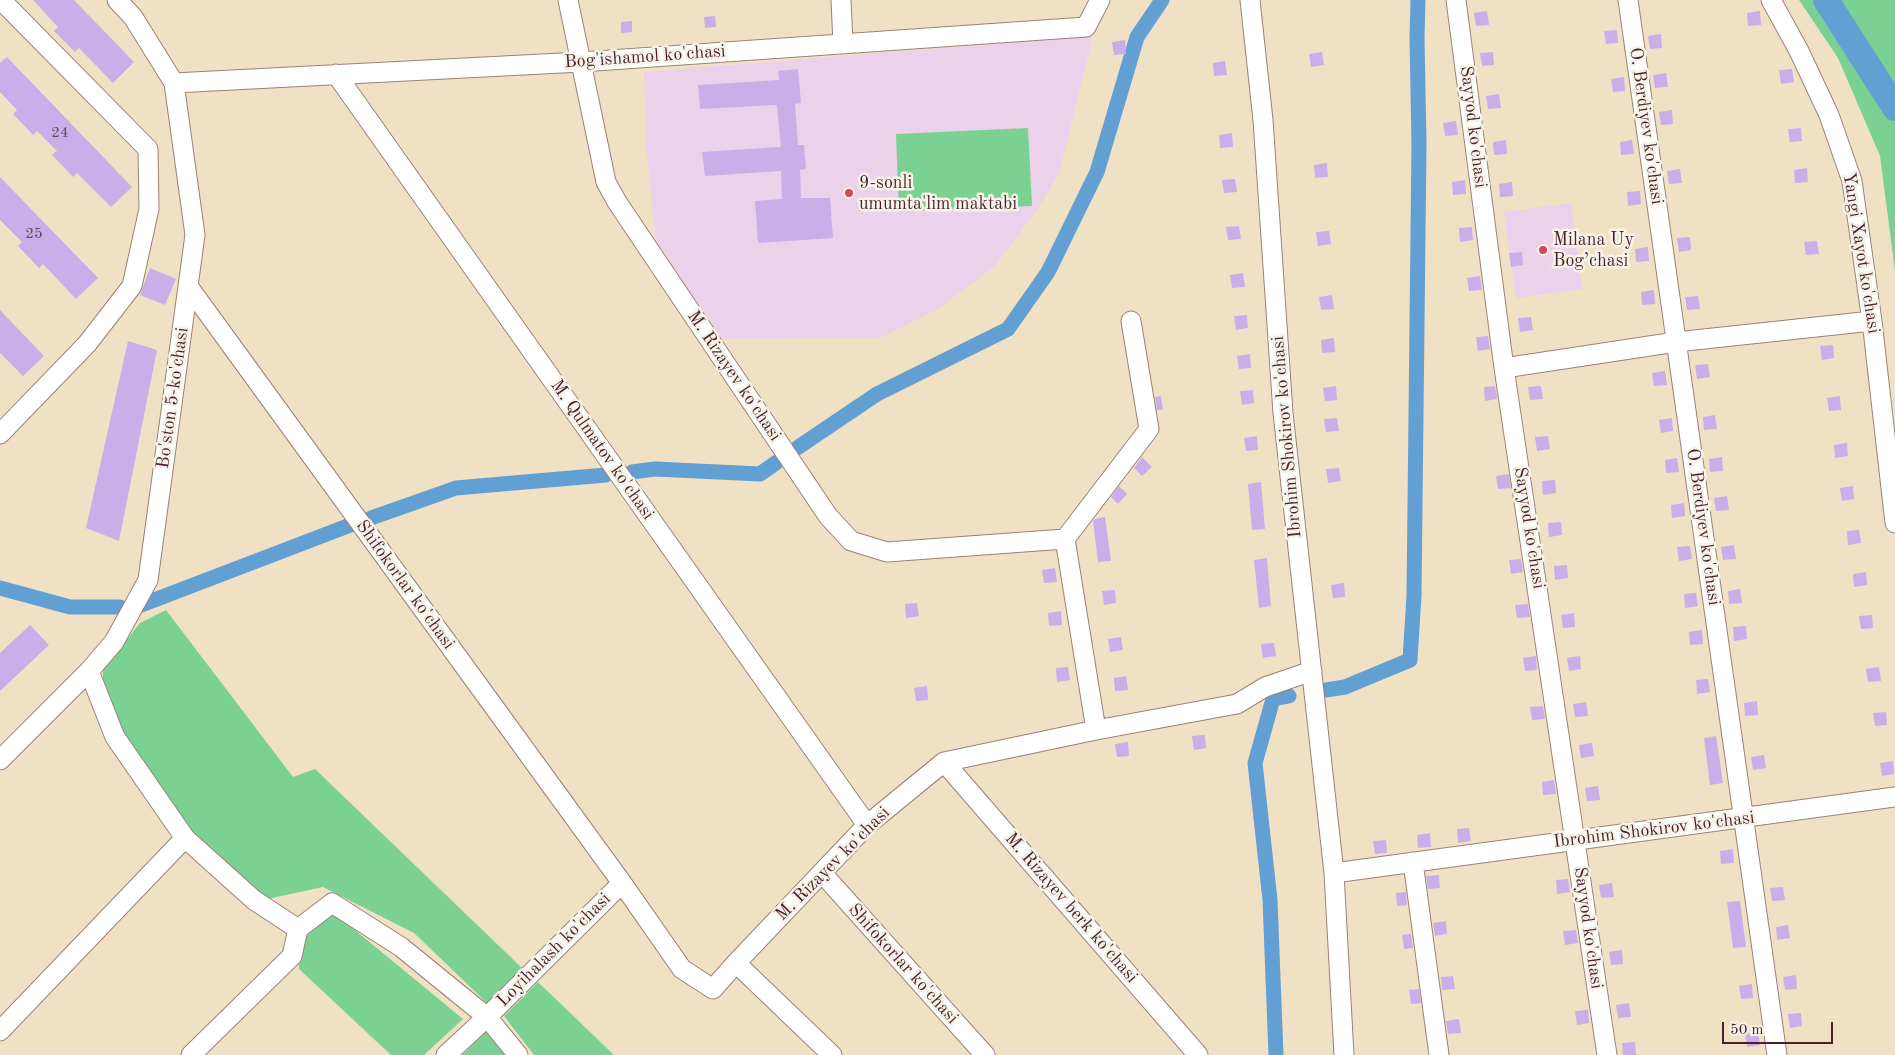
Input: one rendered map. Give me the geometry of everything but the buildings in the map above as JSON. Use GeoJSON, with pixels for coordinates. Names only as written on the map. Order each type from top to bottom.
{"type":"FeatureCollection","features":[{"type":"Feature","properties":{"kind":"street"},"geometry":{"type":"LineString","coordinates":[[0,434],[87,344],[132,286],[149,208],[148,149],[1,0]]}},
{"type":"Feature","properties":{"kind":"street","name":"Bo'ston 5-ko'chasi"},"geometry":{"type":"LineString","coordinates":[[0,760],[89,671],[114,642],[148,580],[195,235],[174,84],[133,17],[117,0]]}},
{"type":"Feature","properties":{"kind":"street","name":"M. Rizayev ko'chasi"},"geometry":{"type":"LineString","coordinates":[[568,0],[606,182],[828,516],[851,541],[887,552],[1065,539]]}},
{"type":"Feature","properties":{"kind":"street"},"geometry":{"type":"LineString","coordinates":[[841,0],[843,44]]}},
{"type":"Feature","properties":{"kind":"street","name":"Bog'ishamol ko'chasi"},"geometry":{"type":"LineString","coordinates":[[174,84],[581,62],[1086,27],[1100,0]]}},
{"type":"Feature","properties":{"kind":"street","name":"Ibrohim Shokirov ko'chasi"},"geometry":{"type":"LineString","coordinates":[[1250,0],[1263,120],[1282,413],[1334,873],[1344,1055]]}},
{"type":"Feature","properties":{"kind":"street","name":"Sayyod ko'chasi"},"geometry":{"type":"LineString","coordinates":[[1456,0],[1504,368],[1607,1055]]}},
{"type":"Feature","properties":{"kind":"street","name":"O. Berdiyev ko'chasi"},"geometry":{"type":"LineString","coordinates":[[1628,0],[1777,1055]]}},
{"type":"Feature","properties":{"kind":"street","name":"Yangi Xayot ko'chasi"},"geometry":{"type":"LineString","coordinates":[[1771,0],[1829,115],[1852,181],[1872,321],[1895,522]]}},
{"type":"Feature","properties":{"kind":"street","name":"M. Qulmatov ko'chasi"},"geometry":{"type":"LineString","coordinates":[[336,74],[867,825]]}},
{"type":"Feature","properties":{"kind":"street","name":"Shifokorlar ko'chasi"},"geometry":{"type":"LineString","coordinates":[[188,286],[622,883],[682,969],[712,990],[736,963]]}},
{"type":"Feature","properties":{"kind":"street"},"geometry":{"type":"LineString","coordinates":[[1504,368],[1676,342],[1872,321]]}},
{"type":"Feature","properties":{"kind":"street"},"geometry":{"type":"LineString","coordinates":[[1096,730],[1065,539],[1149,429],[1131,322]]}},
{"type":"Feature","properties":{"kind":"street"},"geometry":{"type":"LineString","coordinates":[[89,671],[114,737],[185,838],[254,900],[298,928]]}},
{"type":"Feature","properties":{"kind":"street","name":"M. Rizayev ko'chasi"},"geometry":{"type":"LineString","coordinates":[[736,963],[867,825],[944,762],[1096,730],[1237,704],[1265,686],[1312,671]]}},
{"type":"Feature","properties":{"kind":"street","name":"M. Rizayev berk ko'chasi"},"geometry":{"type":"LineString","coordinates":[[944,762],[1198,1055]]}},
{"type":"Feature","properties":{"kind":"street","name":"Ibrohim Shokirov ko'chasi"},"geometry":{"type":"LineString","coordinates":[[1334,873],[1745,819],[1895,797]]}},
{"type":"Feature","properties":{"kind":"street"},"geometry":{"type":"LineString","coordinates":[[0,1031],[185,838]]}},
{"type":"Feature","properties":{"kind":"street"},"geometry":{"type":"LineString","coordinates":[[1412,862],[1439,1055]]}},
{"type":"Feature","properties":{"kind":"street","name":"Shifokorlar ko'chasi"},"geometry":{"type":"LineString","coordinates":[[822,873],[985,1055]]}},
{"type":"Feature","properties":{"kind":"street","name":"Loyihalash ko'chasi"},"geometry":{"type":"LineString","coordinates":[[446,1055],[487,1018],[622,883]]}},
{"type":"Feature","properties":{"kind":"street"},"geometry":{"type":"LineString","coordinates":[[191,1055],[292,956],[298,928],[332,903],[401,947],[487,1018],[518,1055]]}},
{"type":"Feature","properties":{"kind":"street"},"geometry":{"type":"LineString","coordinates":[[736,963],[832,1055]]}},
{"type":"Feature","properties":{"kind":"shaded area","name":"9-sonli umumta'lim maktabi"},"geometry":{"type":"Polygon","coordinates":[[[1093,36],[1059,174],[1036,211],[995,266],[938,309],[880,338],[718,339],[655,238],[646,144],[644,72],[1093,36]]]}},
{"type":"Feature","properties":{"kind":"shaded area","name":"Milana Uy Bog’chasi"},"geometry":{"type":"Polygon","coordinates":[[[1571,203],[1582,289],[1516,298],[1504,212],[1571,203]]]}},
{"type":"Feature","properties":{"kind":"green space"},"geometry":{"type":"Polygon","coordinates":[[[1799,0],[1895,0],[1895,271],[1880,156],[1838,58],[1799,0]]]}},
{"type":"Feature","properties":{"kind":"green space"},"geometry":{"type":"Polygon","coordinates":[[[1028,128],[1032,206],[899,212],[896,134],[1028,128]]]}},
{"type":"Feature","properties":{"kind":"green space"},"geometry":{"type":"Polygon","coordinates":[[[166,610],[293,777],[315,769],[524,970],[488,1004],[414,933],[323,887],[263,900],[191,832],[119,730],[103,691],[103,670],[140,623],[166,610]]]}},
{"type":"Feature","properties":{"kind":"green space"},"geometry":{"type":"Polygon","coordinates":[[[333,912],[463,1019],[424,1055],[391,1055],[299,969],[300,942],[333,912]]]}},
{"type":"Feature","properties":{"kind":"green space"},"geometry":{"type":"Polygon","coordinates":[[[538,982],[614,1055],[534,1055],[504,1016],[538,982]]]}},
{"type":"Feature","properties":{"kind":"green space"},"geometry":{"type":"Polygon","coordinates":[[[487,1031],[508,1055],[462,1055],[487,1031]]]}},
{"type":"Feature","properties":{"kind":"waterway"},"geometry":{"type":"LineString","coordinates":[[797,448],[877,394],[1008,329],[1048,272],[1097,172],[1137,37],[1162,0]]}},
{"type":"Feature","properties":{"kind":"waterway"},"geometry":{"type":"LineString","coordinates":[[1326,690],[1345,687],[1410,660],[1414,595],[1419,143],[1418,0]]}},
{"type":"Feature","properties":{"kind":"waterway"},"geometry":{"type":"LineString","coordinates":[[1826,0],[1895,108]]}},
{"type":"Feature","properties":{"kind":"waterway"},"geometry":{"type":"LineString","coordinates":[[632,472],[655,469],[760,474],[777,462]]}},
{"type":"Feature","properties":{"kind":"waterway"},"geometry":{"type":"LineString","coordinates":[[371,518],[456,488],[606,475]]}},
{"type":"Feature","properties":{"kind":"waterway"},"geometry":{"type":"LineString","coordinates":[[136,607],[353,524]]}},
{"type":"Feature","properties":{"kind":"waterway"},"geometry":{"type":"LineString","coordinates":[[0,588],[70,607],[120,607]]}},
{"type":"Feature","properties":{"kind":"waterway"},"geometry":{"type":"LineString","coordinates":[[1276,1055],[1270,900],[1255,763],[1273,699],[1289,696]]}},
{"type":"Feature","properties":{"kind":"place","name":"9-sonli umumta'lim maktabi"},"geometry":{"type":"Point","coordinates":[849,193]}},
{"type":"Feature","properties":{"kind":"place","name":"Milana Uy Bog’chasi"},"geometry":{"type":"Point","coordinates":[1543,250]}}]}
